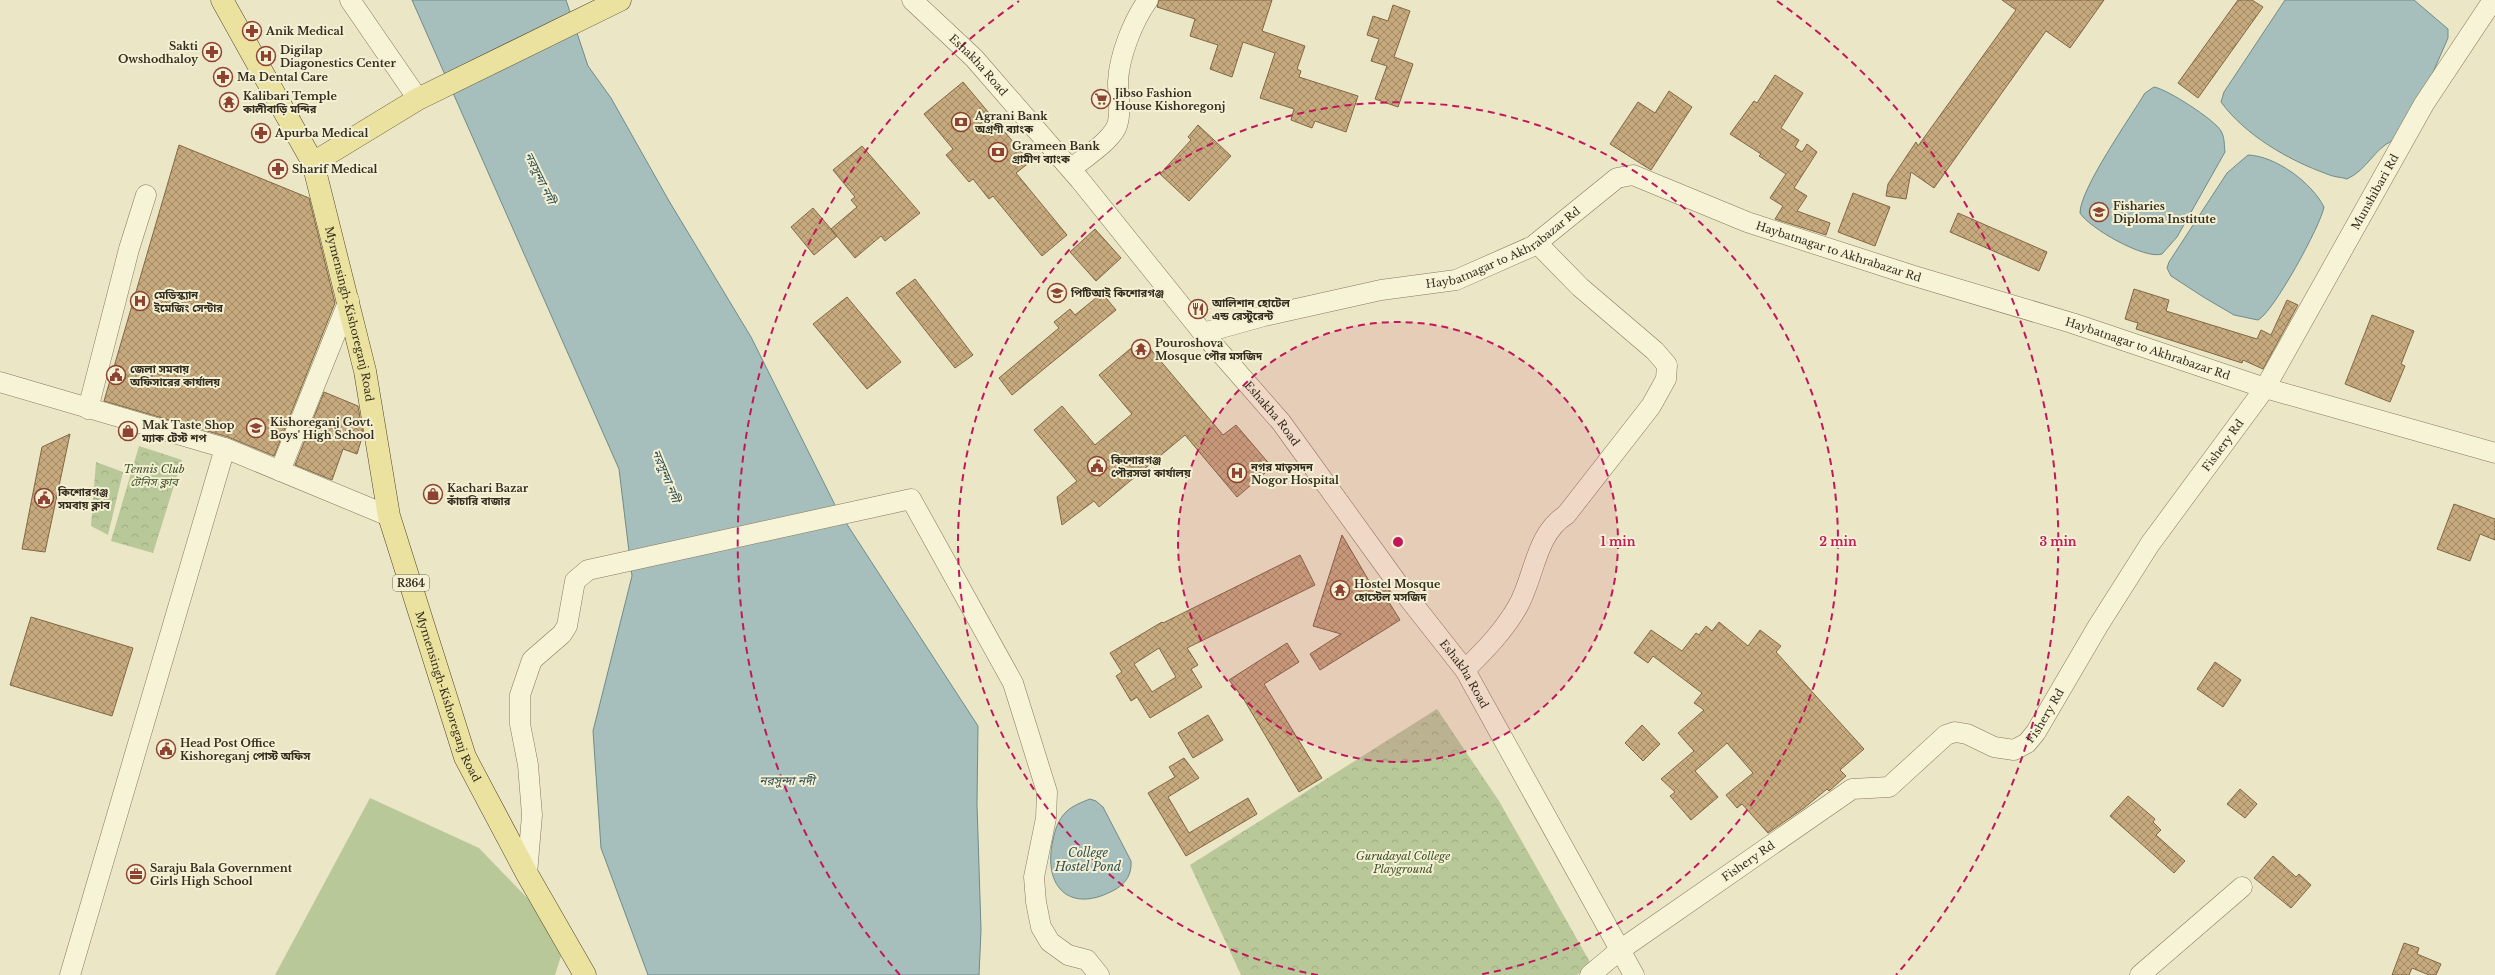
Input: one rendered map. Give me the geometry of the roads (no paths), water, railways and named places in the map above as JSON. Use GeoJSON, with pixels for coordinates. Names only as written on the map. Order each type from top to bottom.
{"type":"FeatureCollection","features":[{"type":"Feature","properties":{"kind":"main road","name":"Mymensingh-Kishoreganj Road"},"geometry":{"type":"LineString","coordinates":[[222,0],[313,163],[349,300],[365,371],[389,516],[464,757],[527,874],[585,975]]}},
{"type":"Feature","properties":{"kind":"main road"},"geometry":{"type":"LineString","coordinates":[[313,163],[423,97],[620,0]]}},
{"type":"Feature","properties":{"kind":"street"},"geometry":{"type":"LineString","coordinates":[[350,0],[423,97]]}},
{"type":"Feature","properties":{"kind":"street","name":"Eshakha Road"},"geometry":{"type":"LineString","coordinates":[[912,0],[974,58],[1071,169],[1203,333],[1281,422],[1406,595],[1465,670],[1634,975]]}},
{"type":"Feature","properties":{"kind":"street"},"geometry":{"type":"LineString","coordinates":[[1071,169],[1112,134],[1117,126],[1118,80],[1128,36],[1140,11],[1148,0]]}},
{"type":"Feature","properties":{"kind":"street","name":"Munshibari Rd"},"geometry":{"type":"LineString","coordinates":[[2265,388],[2420,111],[2493,0]]}},
{"type":"Feature","properties":{"kind":"street","name":"Haybatnagar to Akhrabazar Rd"},"geometry":{"type":"LineString","coordinates":[[1203,333],[1264,316],[1381,290],[1456,280],[1537,243],[1617,178],[1633,175],[1747,222],[1911,275],[2072,322],[2265,388],[2495,453]]}},
{"type":"Feature","properties":{"kind":"street"},"geometry":{"type":"LineString","coordinates":[[88,409],[129,249],[146,195]]}},
{"type":"Feature","properties":{"kind":"street"},"geometry":{"type":"LineString","coordinates":[[1465,670],[1499,636],[1518,606],[1550,532],[1558,520],[1566,515],[1622,446],[1651,406],[1666,379],[1667,365],[1654,351],[1580,287],[1537,243]]}},
{"type":"Feature","properties":{"kind":"street"},"geometry":{"type":"LineString","coordinates":[[280,471],[349,300]]}},
{"type":"Feature","properties":{"kind":"street"},"geometry":{"type":"LineString","coordinates":[[0,382],[225,448],[389,516]]}},
{"type":"Feature","properties":{"kind":"street","name":"Fishery Rd"},"geometry":{"type":"LineString","coordinates":[[1590,975],[1620,950],[1852,789],[1889,787],[1946,735],[1956,732],[1967,734],[1994,747],[2014,750],[2027,743],[2048,713],[2098,626],[2150,544],[2265,388]]}},
{"type":"Feature","properties":{"kind":"street"},"geometry":{"type":"LineString","coordinates":[[70,975],[225,448]]}},
{"type":"Feature","properties":{"kind":"street"},"geometry":{"type":"LineString","coordinates":[[527,874],[532,815],[528,765],[520,724],[520,695],[532,660],[562,634],[568,626],[575,581],[588,570],[911,499],[1013,683],[1047,792],[1046,818],[1034,877],[1036,902],[1041,927],[1050,942],[1068,955],[1086,960],[1099,975]]}},
{"type":"Feature","properties":{"kind":"street"},"geometry":{"type":"LineString","coordinates":[[2140,975],[2242,887]]}},
{"type":"Feature","properties":{"kind":"water","name":"নরসুন্দা নদী"},"geometry":{"type":"Polygon","coordinates":[[[412,0],[566,0],[588,66],[611,98],[669,201],[751,337],[837,509],[978,726],[977,804],[981,930],[979,975],[648,975],[601,848],[593,731],[632,576],[619,469],[412,0]]]}},
{"type":"Feature","properties":{"kind":"water"},"geometry":{"type":"Polygon","coordinates":[[[2285,0],[2414,0],[2448,29],[2448,38],[2427,86],[2392,141],[2386,144],[2360,170],[2347,179],[2332,176],[2312,168],[2268,145],[2242,125],[2221,102],[2224,92],[2285,0]]]}},
{"type":"Feature","properties":{"kind":"water"},"geometry":{"type":"Polygon","coordinates":[[[2154,87],[2179,99],[2201,113],[2217,126],[2223,136],[2225,152],[2177,237],[2162,254],[2154,255],[2131,248],[2105,234],[2094,227],[2080,213],[2082,202],[2088,188],[2107,153],[2145,93],[2154,87]]]}},
{"type":"Feature","properties":{"kind":"water"},"geometry":{"type":"Polygon","coordinates":[[[2248,155],[2270,160],[2292,172],[2311,189],[2324,207],[2315,231],[2296,268],[2274,302],[2265,314],[2258,320],[2234,315],[2171,276],[2167,268],[2169,262],[2227,173],[2248,155]]]}},
{"type":"Feature","properties":{"kind":"water","name":"College Hostel Pond"},"geometry":{"type":"Polygon","coordinates":[[[1090,799],[1096,801],[1103,807],[1131,861],[1131,866],[1128,878],[1120,887],[1100,896],[1086,899],[1073,898],[1064,892],[1056,883],[1052,872],[1051,857],[1053,840],[1057,825],[1066,812],[1080,803],[1090,799]]]}},
{"type":"Feature","properties":{"kind":"place","name":"Anik Medical"},"geometry":{"type":"Point","coordinates":[252,31]}},
{"type":"Feature","properties":{"kind":"place","name":"Sakti Owshodhaloy"},"geometry":{"type":"Point","coordinates":[212,52]}},
{"type":"Feature","properties":{"kind":"place","name":"Digilap Diagonestics Center"},"geometry":{"type":"Point","coordinates":[266,56]}},
{"type":"Feature","properties":{"kind":"place","name":"Ma Dental Care"},"geometry":{"type":"Point","coordinates":[223,77]}},
{"type":"Feature","properties":{"kind":"place","name":"Jibso Fashion House Kishoregonj"},"geometry":{"type":"Point","coordinates":[1101,99]}},
{"type":"Feature","properties":{"kind":"place","name":"Kalibari Temple কালীবাড়ি মন্দির"},"geometry":{"type":"Point","coordinates":[229,102]}},
{"type":"Feature","properties":{"kind":"place","name":"Agrani Bank অগ্রণী ব্যাংক"},"geometry":{"type":"Point","coordinates":[961,122]}},
{"type":"Feature","properties":{"kind":"place","name":"Apurba Medical"},"geometry":{"type":"Point","coordinates":[261,133]}},
{"type":"Feature","properties":{"kind":"place","name":"Grameen Bank গ্রামীণ ব্যাংক"},"geometry":{"type":"Point","coordinates":[998,152]}},
{"type":"Feature","properties":{"kind":"place","name":"Sharif Medical"},"geometry":{"type":"Point","coordinates":[278,169]}},
{"type":"Feature","properties":{"kind":"place","name":"Fisharies Diploma Institute"},"geometry":{"type":"Point","coordinates":[2099,212]}},
{"type":"Feature","properties":{"kind":"place","name":"পিটিআই কিশোরগঞ্জ"},"geometry":{"type":"Point","coordinates":[1057,293]}},
{"type":"Feature","properties":{"kind":"place","name":"মেডিস্ক্যান ইমেজিং সেন্টার"},"geometry":{"type":"Point","coordinates":[140,301]}},
{"type":"Feature","properties":{"kind":"place","name":"আলিশান হোটেল এন্ড রেস্টুরেন্ট"},"geometry":{"type":"Point","coordinates":[1198,309]}},
{"type":"Feature","properties":{"kind":"place","name":"Pouroshova Mosque পৌর মসজিদ"},"geometry":{"type":"Point","coordinates":[1141,349]}},
{"type":"Feature","properties":{"kind":"place","name":"জেলা সমবায় অফিসারের কার্যালয়"},"geometry":{"type":"Point","coordinates":[116,375]}},
{"type":"Feature","properties":{"kind":"place","name":"Kishoreganj Govt. Boys' High School"},"geometry":{"type":"Point","coordinates":[256,428]}},
{"type":"Feature","properties":{"kind":"place","name":"Mak Taste Shop ম্যাক টেস্ট শপ"},"geometry":{"type":"Point","coordinates":[128,431]}},
{"type":"Feature","properties":{"kind":"place","name":"কিশোরগঞ্জ পৌরসভা কার্যালয়"},"geometry":{"type":"Point","coordinates":[1097,466]}},
{"type":"Feature","properties":{"kind":"place","name":"নগর মাতৃসদন Nogor Hospital"},"geometry":{"type":"Point","coordinates":[1237,473]}},
{"type":"Feature","properties":{"kind":"place","name":"Kachari Bazar কাঁচারি বাজার"},"geometry":{"type":"Point","coordinates":[433,494]}},
{"type":"Feature","properties":{"kind":"place","name":"কিশোরগঞ্জ সমবায় ক্লাব"},"geometry":{"type":"Point","coordinates":[44,498]}},
{"type":"Feature","properties":{"kind":"place","name":"Hostel Mosque হোস্টেল মসজিদ"},"geometry":{"type":"Point","coordinates":[1340,590]}},
{"type":"Feature","properties":{"kind":"place","name":"Head Post Office Kishoreganj পোস্ট অফিস"},"geometry":{"type":"Point","coordinates":[166,749]}},
{"type":"Feature","properties":{"kind":"place","name":"Saraju Bala Government Girls High School"},"geometry":{"type":"Point","coordinates":[136,874]}},
{"type":"Feature","properties":{"kind":"park label","name":"Tennis Club টেনিস ক্লাব"},"geometry":{"type":"Point","coordinates":[154,475]}},
{"type":"Feature","properties":{"kind":"park label","name":"Gurudayal College Playground"},"geometry":{"type":"Point","coordinates":[1403,862]}}]}
